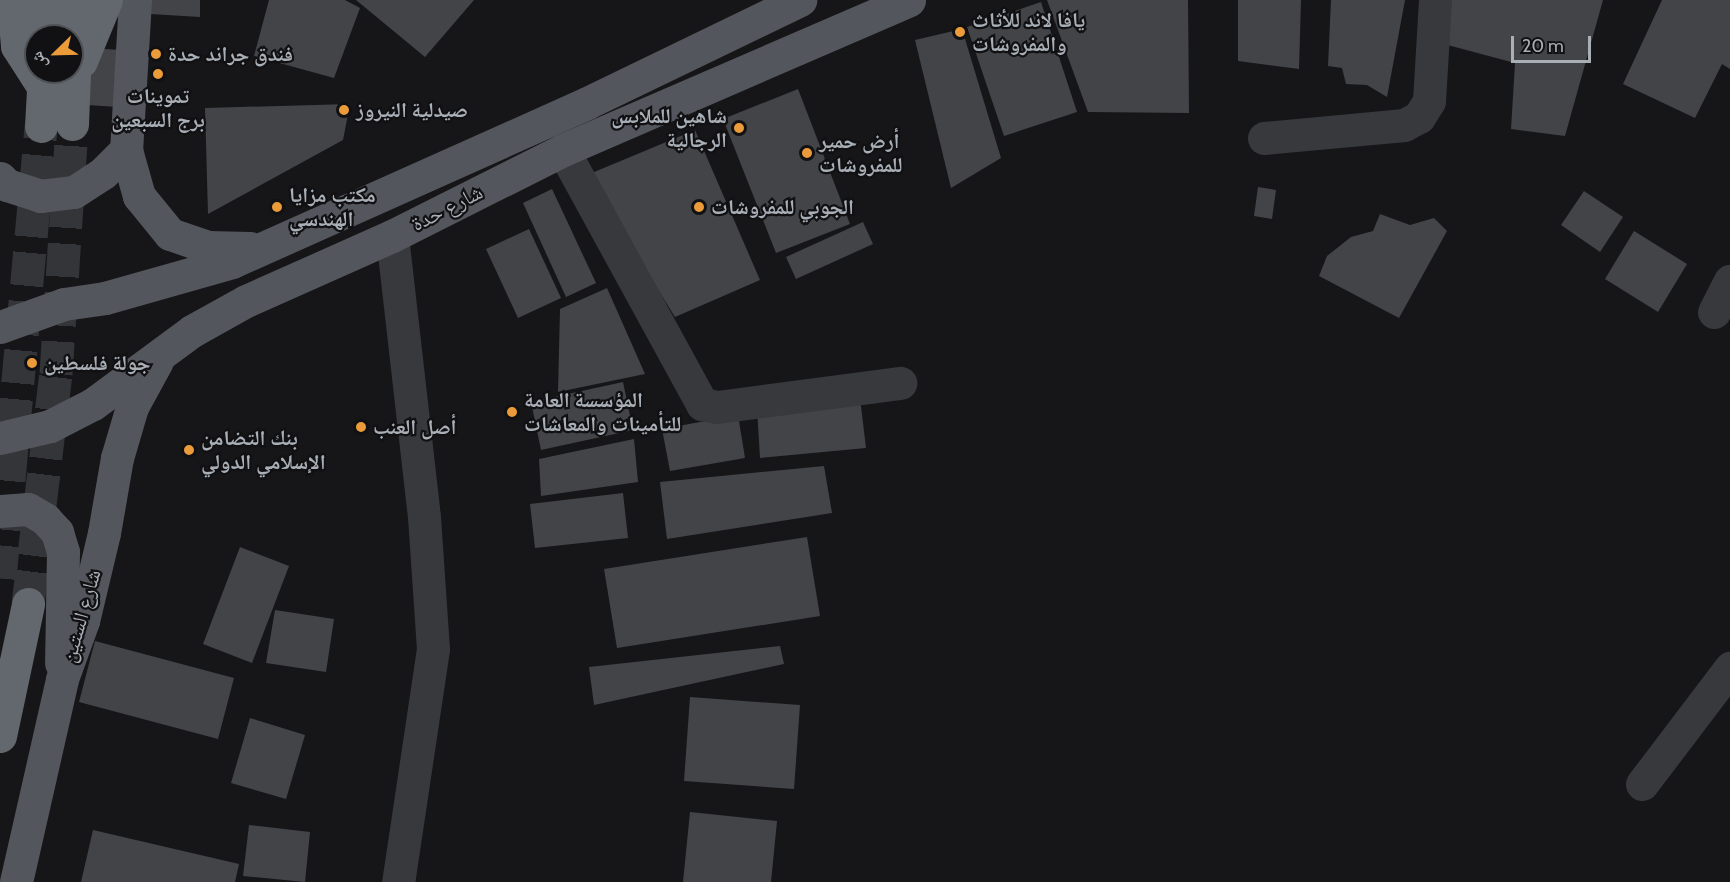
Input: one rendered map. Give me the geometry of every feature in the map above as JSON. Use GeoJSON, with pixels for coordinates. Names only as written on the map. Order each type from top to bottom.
{"type":"FeatureCollection","features":[{"type":"Feature","properties":{"kind":"highway"},"geometry":{"type":"LineString","coordinates":[[12,0],[17,46],[24,52]]}},
{"type":"Feature","properties":{"kind":"highway"},"geometry":{"type":"LineString","coordinates":[[44,24],[45,0]]}},
{"type":"Feature","properties":{"kind":"highway"},"geometry":{"type":"LineString","coordinates":[[70,24],[77,0]]}},
{"type":"Feature","properties":{"kind":"highway"},"geometry":{"type":"LineString","coordinates":[[84,33],[106,0]]}},
{"type":"Feature","properties":{"kind":"highway"},"geometry":{"type":"LineString","coordinates":[[54,84],[57,125]]}},
{"type":"Feature","properties":{"kind":"highway"},"geometry":{"type":"LineString","coordinates":[[0,736],[28,604]]}},
{"type":"Feature","properties":{"kind":"main road"},"geometry":{"type":"LineString","coordinates":[[135,0],[126,150],[139,196],[170,234],[207,247],[258,249]]}},
{"type":"Feature","properties":{"kind":"main road","name":"شارع حدة"},"geometry":{"type":"LineString","coordinates":[[0,327],[64,304],[105,298],[232,262],[587,103],[800,0]]}},
{"type":"Feature","properties":{"kind":"main road","name":"شارع حدة"},"geometry":{"type":"LineString","coordinates":[[0,438],[50,426],[93,404],[192,331],[246,300],[392,236],[563,150],[909,0]]}},
{"type":"Feature","properties":{"kind":"main road"},"geometry":{"type":"LineString","coordinates":[[0,178],[7,185],[39,196],[74,192],[103,173],[126,150]]}},
{"type":"Feature","properties":{"kind":"main road","name":"شارع الستين"},"geometry":{"type":"LineString","coordinates":[[16,882],[62,679],[83,621],[132,408],[160,356]]}},
{"type":"Feature","properties":{"kind":"main road"},"geometry":{"type":"LineString","coordinates":[[0,511],[28,509],[45,519],[57,532],[63,552],[59,627],[62,679]]}},
{"type":"Feature","properties":{"kind":"street"},"geometry":{"type":"LineString","coordinates":[[1264,138],[1404,125],[1419,117],[1429,101],[1435,0]]}},
{"type":"Feature","properties":{"kind":"street"},"geometry":{"type":"LineString","coordinates":[[563,150],[702,404],[717,407],[900,383]]}},
{"type":"Feature","properties":{"kind":"street"},"geometry":{"type":"LineString","coordinates":[[392,236],[423,517],[433,649],[398,882]]}},
{"type":"Feature","properties":{"kind":"street"},"geometry":{"type":"LineString","coordinates":[[1714,312],[1730,281]]}},
{"type":"Feature","properties":{"kind":"street"},"geometry":{"type":"LineString","coordinates":[[1642,784],[1730,668]]}},
{"type":"Feature","properties":{"kind":"building"},"geometry":{"type":"Polygon","coordinates":[[[150,0],[200,0],[200,17],[150,14],[150,0]]]}},
{"type":"Feature","properties":{"kind":"building"},"geometry":{"type":"Polygon","coordinates":[[[269,0],[345,0],[360,8],[334,78],[254,56],[269,0]]]}},
{"type":"Feature","properties":{"kind":"building"},"geometry":{"type":"Polygon","coordinates":[[[356,0],[474,0],[425,57],[356,0]]]}},
{"type":"Feature","properties":{"kind":"building"},"geometry":{"type":"Polygon","coordinates":[[[1047,0],[1188,0],[1189,113],[1088,112],[1047,0]]]}},
{"type":"Feature","properties":{"kind":"building"},"geometry":{"type":"Polygon","coordinates":[[[1238,0],[1301,0],[1299,69],[1238,61],[1238,0]]]}},
{"type":"Feature","properties":{"kind":"building"},"geometry":{"type":"Polygon","coordinates":[[[1331,0],[1405,0],[1387,97],[1367,85],[1346,84],[1342,68],[1328,66],[1331,0]]]}},
{"type":"Feature","properties":{"kind":"building"},"geometry":{"type":"Polygon","coordinates":[[[1444,0],[1603,0],[1565,136],[1511,129],[1515,63],[1440,43],[1444,0]]]}},
{"type":"Feature","properties":{"kind":"building"},"geometry":{"type":"Polygon","coordinates":[[[1662,0],[1730,0],[1730,69],[1722,64],[1695,118],[1623,84],[1662,0]]]}},
{"type":"Feature","properties":{"kind":"building"},"geometry":{"type":"Polygon","coordinates":[[[1041,2],[1077,112],[1004,136],[967,27],[1041,2]]]}},
{"type":"Feature","properties":{"kind":"building"},"geometry":{"type":"Polygon","coordinates":[[[962,29],[1001,158],[951,188],[915,40],[962,29]]]}},
{"type":"Feature","properties":{"kind":"building"},"geometry":{"type":"Polygon","coordinates":[[[90,48],[136,51],[133,108],[87,105],[90,48]]]}},
{"type":"Feature","properties":{"kind":"building"},"geometry":{"type":"Polygon","coordinates":[[[798,89],[850,224],[776,253],[723,119],[798,89]]]}},
{"type":"Feature","properties":{"kind":"building"},"geometry":{"type":"Polygon","coordinates":[[[350,104],[343,140],[208,214],[205,108],[350,104]]]}},
{"type":"Feature","properties":{"kind":"building"},"geometry":{"type":"Polygon","coordinates":[[[695,130],[760,280],[675,317],[587,175],[695,130]]]}},
{"type":"Feature","properties":{"kind":"building"},"geometry":{"type":"Polygon","coordinates":[[[1258,187],[1276,190],[1272,219],[1254,216],[1258,187]]]}},
{"type":"Feature","properties":{"kind":"building"},"geometry":{"type":"Polygon","coordinates":[[[552,189],[596,283],[566,297],[523,203],[552,189]]]}},
{"type":"Feature","properties":{"kind":"building"},"geometry":{"type":"Polygon","coordinates":[[[1584,191],[1623,217],[1600,252],[1561,225],[1584,191]]]}},
{"type":"Feature","properties":{"kind":"building"},"geometry":{"type":"Polygon","coordinates":[[[1380,214],[1410,225],[1434,218],[1447,231],[1399,318],[1319,276],[1327,256],[1351,237],[1373,231],[1380,214]]]}},
{"type":"Feature","properties":{"kind":"building"},"geometry":{"type":"Polygon","coordinates":[[[863,222],[873,244],[796,279],[786,257],[863,222]]]}},
{"type":"Feature","properties":{"kind":"building"},"geometry":{"type":"Polygon","coordinates":[[[529,229],[561,298],[518,318],[486,249],[529,229]]]}},
{"type":"Feature","properties":{"kind":"building"},"geometry":{"type":"Polygon","coordinates":[[[1634,231],[1687,264],[1658,312],[1605,279],[1634,231]]]}},
{"type":"Feature","properties":{"kind":"building"},"geometry":{"type":"Polygon","coordinates":[[[607,288],[645,374],[558,392],[560,309],[607,288]]]}},
{"type":"Feature","properties":{"kind":"building"},"geometry":{"type":"Polygon","coordinates":[[[623,382],[633,430],[541,450],[531,402],[623,382]]]}},
{"type":"Feature","properties":{"kind":"building"},"geometry":{"type":"Polygon","coordinates":[[[860,398],[866,448],[760,458],[757,408],[860,398]]]}},
{"type":"Feature","properties":{"kind":"building"},"geometry":{"type":"Polygon","coordinates":[[[738,415],[745,458],[670,471],[662,429],[738,415]]]}},
{"type":"Feature","properties":{"kind":"building"},"geometry":{"type":"Polygon","coordinates":[[[634,439],[638,482],[541,496],[539,459],[634,439]]]}},
{"type":"Feature","properties":{"kind":"building"},"geometry":{"type":"Polygon","coordinates":[[[824,466],[832,513],[667,539],[660,482],[824,466]]]}},
{"type":"Feature","properties":{"kind":"building"},"geometry":{"type":"Polygon","coordinates":[[[623,493],[628,538],[535,548],[530,504],[623,493]]]}},
{"type":"Feature","properties":{"kind":"building"},"geometry":{"type":"Polygon","coordinates":[[[807,537],[820,616],[617,648],[604,569],[807,537]]]}},
{"type":"Feature","properties":{"kind":"building"},"geometry":{"type":"Polygon","coordinates":[[[240,547],[289,566],[252,663],[203,644],[240,547]]]}},
{"type":"Feature","properties":{"kind":"building"},"geometry":{"type":"Polygon","coordinates":[[[275,610],[334,619],[326,672],[266,663],[275,610]]]}},
{"type":"Feature","properties":{"kind":"building"},"geometry":{"type":"Polygon","coordinates":[[[95,641],[234,678],[218,739],[79,702],[95,641]]]}},
{"type":"Feature","properties":{"kind":"building"},"geometry":{"type":"Polygon","coordinates":[[[780,646],[784,664],[594,705],[589,667],[780,646]]]}},
{"type":"Feature","properties":{"kind":"building"},"geometry":{"type":"Polygon","coordinates":[[[690,697],[800,705],[794,789],[684,781],[690,697]]]}},
{"type":"Feature","properties":{"kind":"building"},"geometry":{"type":"Polygon","coordinates":[[[250,718],[305,735],[286,799],[231,783],[250,718]]]}},
{"type":"Feature","properties":{"kind":"building"},"geometry":{"type":"Polygon","coordinates":[[[690,812],[777,821],[771,882],[683,882],[690,812]]]}},
{"type":"Feature","properties":{"kind":"building"},"geometry":{"type":"Polygon","coordinates":[[[249,825],[310,832],[305,882],[243,876],[249,825]]]}},
{"type":"Feature","properties":{"kind":"building"},"geometry":{"type":"Polygon","coordinates":[[[93,830],[239,864],[235,882],[81,882],[93,830]]]}},
{"type":"Feature","properties":{"kind":"tunnel"},"geometry":{"type":"LineString","coordinates":[[28,604],[56,374],[72,124]]}},
{"type":"Feature","properties":{"kind":"tunnel"},"geometry":{"type":"LineString","coordinates":[[0,578],[41,126]]}},
{"type":"Feature","properties":{"kind":"place","name":"يافا لاند للأثاث والمفروشات"},"geometry":{"type":"Point","coordinates":[960,32]}},
{"type":"Feature","properties":{"kind":"place","name":"فندق جراند حدة"},"geometry":{"type":"Point","coordinates":[156,54]}},
{"type":"Feature","properties":{"kind":"place","name":"تموينات برج السبعين"},"geometry":{"type":"Point","coordinates":[158,74]}},
{"type":"Feature","properties":{"kind":"place","name":"صيدلية النيروز"},"geometry":{"type":"Point","coordinates":[344,110]}},
{"type":"Feature","properties":{"kind":"place","name":"شاهين للملابس الرجالية"},"geometry":{"type":"Point","coordinates":[739,128]}},
{"type":"Feature","properties":{"kind":"place","name":"أرض حمير للمفروشات"},"geometry":{"type":"Point","coordinates":[807,153]}},
{"type":"Feature","properties":{"kind":"place","name":"مكتب مزايا الهندسي"},"geometry":{"type":"Point","coordinates":[277,207]}},
{"type":"Feature","properties":{"kind":"place","name":"الجوبي للمفروشات"},"geometry":{"type":"Point","coordinates":[699,207]}},
{"type":"Feature","properties":{"kind":"place","name":"جولة فلسطين"},"geometry":{"type":"Point","coordinates":[32,363]}},
{"type":"Feature","properties":{"kind":"place","name":"المؤسسة العامة للتأمينات والمعاشات"},"geometry":{"type":"Point","coordinates":[512,412]}},
{"type":"Feature","properties":{"kind":"place","name":"أصل العنب"},"geometry":{"type":"Point","coordinates":[361,427]}},
{"type":"Feature","properties":{"kind":"place","name":"بنك التضامن الإسلامي الدولي"},"geometry":{"type":"Point","coordinates":[189,450]}}]}
